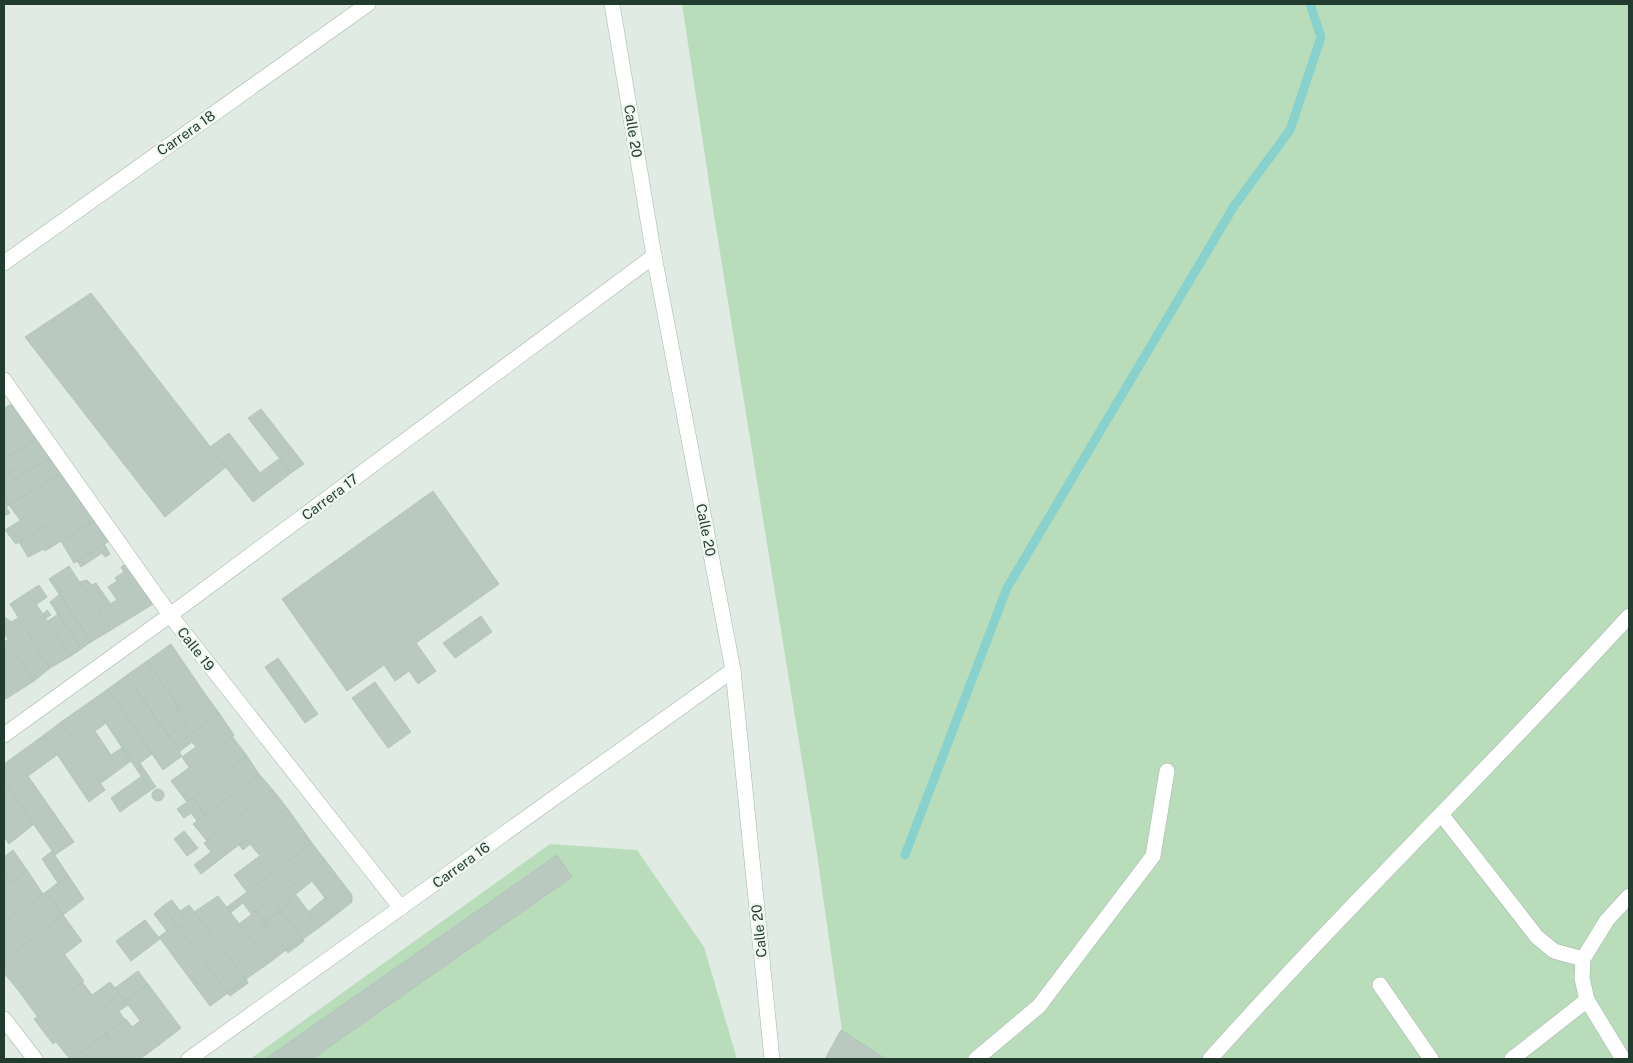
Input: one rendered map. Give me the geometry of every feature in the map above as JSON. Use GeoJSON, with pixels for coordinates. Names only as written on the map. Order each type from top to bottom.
{"type":"FeatureCollection","features":[{"type":"Feature","properties":{"kind":"street","name":"Carrera 18"},"geometry":{"type":"LineString","coordinates":[[4,263],[368,4]]}},
{"type":"Feature","properties":{"kind":"street","name":"Calle 20"},"geometry":{"type":"LineString","coordinates":[[612,4],[654,256],[733,670],[772,1059]]}},
{"type":"Feature","properties":{"kind":"street","name":"Carrera 17"},"geometry":{"type":"LineString","coordinates":[[4,735],[170,615],[654,256]]}},
{"type":"Feature","properties":{"kind":"street","name":"Calle 19"},"geometry":{"type":"LineString","coordinates":[[4,380],[170,615],[401,908]]}},
{"type":"Feature","properties":{"kind":"street"},"geometry":{"type":"LineString","coordinates":[[1210,1059],[1281,980],[1571,679],[1629,616]]}},
{"type":"Feature","properties":{"kind":"street","name":"Carrera 16"},"geometry":{"type":"LineString","coordinates":[[189,1059],[733,670]]}},
{"type":"Feature","properties":{"kind":"street"},"geometry":{"type":"LineString","coordinates":[[976,1059],[1039,1006],[1153,856],[1167,771]]}},
{"type":"Feature","properties":{"kind":"street"},"geometry":{"type":"LineString","coordinates":[[1441,814],[1537,937],[1554,951],[1583,959]]}},
{"type":"Feature","properties":{"kind":"street"},"geometry":{"type":"LineString","coordinates":[[1622,1059],[1587,1000],[1582,978],[1583,959],[1607,920],[1629,896]]}},
{"type":"Feature","properties":{"kind":"street"},"geometry":{"type":"LineString","coordinates":[[1380,985],[1431,1059]]}},
{"type":"Feature","properties":{"kind":"street"},"geometry":{"type":"LineString","coordinates":[[1512,1059],[1587,1000]]}},
{"type":"Feature","properties":{"kind":"street"},"geometry":{"type":"LineString","coordinates":[[4,1019],[35,1059]]}},
{"type":"Feature","properties":{"kind":"green space"},"geometry":{"type":"Polygon","coordinates":[[[682,4],[1629,4],[1629,1059],[846,1059],[816,847],[713,209],[682,4]]]}},
{"type":"Feature","properties":{"kind":"green space"},"geometry":{"type":"Polygon","coordinates":[[[550,844],[637,850],[704,947],[737,1059],[250,1059],[550,844]]]}},
{"type":"Feature","properties":{"kind":"building"},"geometry":{"type":"Polygon","coordinates":[[[91,293],[226,467],[165,517],[25,337],[91,293]]]}},
{"type":"Feature","properties":{"kind":"building"},"geometry":{"type":"Polygon","coordinates":[[[14,403],[27,420],[4,433],[4,408],[14,403]]]}},
{"type":"Feature","properties":{"kind":"building"},"geometry":{"type":"Polygon","coordinates":[[[261,409],[304,464],[291,473],[248,418],[261,409]]]}},
{"type":"Feature","properties":{"kind":"building"},"geometry":{"type":"Polygon","coordinates":[[[27,420],[37,438],[4,459],[4,433],[27,420]]]}},
{"type":"Feature","properties":{"kind":"building"},"geometry":{"type":"Polygon","coordinates":[[[229,433],[260,473],[280,458],[291,473],[253,502],[210,447],[229,433]]]}},
{"type":"Feature","properties":{"kind":"building"},"geometry":{"type":"Polygon","coordinates":[[[37,438],[51,457],[23,474],[18,467],[4,476],[4,459],[37,438]]]}},
{"type":"Feature","properties":{"kind":"building"},"geometry":{"type":"Polygon","coordinates":[[[51,457],[61,473],[9,505],[4,497],[4,486],[51,457]]]}},
{"type":"Feature","properties":{"kind":"building"},"geometry":{"type":"Polygon","coordinates":[[[18,467],[23,474],[5,485],[4,476],[18,467]]]}},
{"type":"Feature","properties":{"kind":"building"},"geometry":{"type":"Polygon","coordinates":[[[61,473],[72,488],[20,520],[9,505],[61,473]]]}},
{"type":"Feature","properties":{"kind":"building"},"geometry":{"type":"Polygon","coordinates":[[[72,488],[84,502],[16,544],[5,530],[72,488]]]}},
{"type":"Feature","properties":{"kind":"building"},"geometry":{"type":"Polygon","coordinates":[[[433,491],[499,584],[416,643],[436,671],[418,684],[409,671],[395,681],[384,665],[347,691],[282,599],[433,491]]]}},
{"type":"Feature","properties":{"kind":"building"},"geometry":{"type":"Polygon","coordinates":[[[4,497],[9,505],[4,509],[4,497]]]}},
{"type":"Feature","properties":{"kind":"building"},"geometry":{"type":"Polygon","coordinates":[[[84,502],[95,520],[45,551],[44,549],[28,557],[19,542],[84,502]]]}},
{"type":"Feature","properties":{"kind":"building"},"geometry":{"type":"Polygon","coordinates":[[[6,507],[10,513],[4,516],[4,509],[6,507]]]}},
{"type":"Feature","properties":{"kind":"building"},"geometry":{"type":"Polygon","coordinates":[[[95,520],[108,542],[74,563],[61,541],[95,520]]]}},
{"type":"Feature","properties":{"kind":"building"},"geometry":{"type":"Polygon","coordinates":[[[104,544],[110,554],[105,557],[102,553],[81,567],[77,561],[104,544]]]}},
{"type":"Feature","properties":{"kind":"building"},"geometry":{"type":"Polygon","coordinates":[[[124,565],[153,604],[111,630],[99,610],[117,600],[108,587],[117,581],[115,578],[124,572],[121,567],[124,565]]]}},
{"type":"Feature","properties":{"kind":"building"},"geometry":{"type":"Polygon","coordinates":[[[69,566],[111,630],[91,642],[49,579],[69,566]]]}},
{"type":"Feature","properties":{"kind":"building"},"geometry":{"type":"Polygon","coordinates":[[[87,580],[92,585],[96,583],[110,603],[99,610],[79,582],[87,580]]]}},
{"type":"Feature","properties":{"kind":"building"},"geometry":{"type":"Polygon","coordinates":[[[39,585],[47,597],[37,604],[28,592],[39,585]]]}},
{"type":"Feature","properties":{"kind":"building"},"geometry":{"type":"Polygon","coordinates":[[[28,592],[71,656],[50,668],[10,604],[28,592]]]}},
{"type":"Feature","properties":{"kind":"building"},"geometry":{"type":"Polygon","coordinates":[[[60,594],[65,602],[55,610],[50,602],[60,594]]]}},
{"type":"Feature","properties":{"kind":"building"},"geometry":{"type":"Polygon","coordinates":[[[65,602],[91,642],[81,649],[55,610],[65,602]]]}},
{"type":"Feature","properties":{"kind":"building"},"geometry":{"type":"Polygon","coordinates":[[[47,610],[51,615],[46,618],[43,614],[47,610]]]}},
{"type":"Feature","properties":{"kind":"building"},"geometry":{"type":"Polygon","coordinates":[[[58,614],[81,649],[71,656],[48,621],[58,614]]]}},
{"type":"Feature","properties":{"kind":"building"},"geometry":{"type":"Polygon","coordinates":[[[481,616],[492,632],[455,658],[443,643],[481,616]]]}},
{"type":"Feature","properties":{"kind":"building"},"geometry":{"type":"Polygon","coordinates":[[[6,618],[11,622],[18,618],[50,668],[34,681],[4,633],[4,619],[6,618]]]}},
{"type":"Feature","properties":{"kind":"building"},"geometry":{"type":"Polygon","coordinates":[[[8,640],[34,681],[4,700],[4,642],[8,640]]]}},
{"type":"Feature","properties":{"kind":"building"},"geometry":{"type":"Polygon","coordinates":[[[171,644],[203,691],[179,708],[147,661],[171,644]]]}},
{"type":"Feature","properties":{"kind":"building"},"geometry":{"type":"Polygon","coordinates":[[[278,658],[318,714],[305,723],[265,667],[278,658]]]}},
{"type":"Feature","properties":{"kind":"building"},"geometry":{"type":"Polygon","coordinates":[[[147,661],[179,708],[159,723],[127,675],[147,661]]]}},
{"type":"Feature","properties":{"kind":"building"},"geometry":{"type":"Polygon","coordinates":[[[127,675],[182,756],[163,770],[108,689],[127,675]]]}},
{"type":"Feature","properties":{"kind":"building"},"geometry":{"type":"Polygon","coordinates":[[[375,682],[411,732],[388,748],[352,698],[375,682]]]}},
{"type":"Feature","properties":{"kind":"building"},"geometry":{"type":"Polygon","coordinates":[[[108,689],[152,754],[140,763],[142,766],[137,770],[91,701],[108,689]]]}},
{"type":"Feature","properties":{"kind":"building"},"geometry":{"type":"Polygon","coordinates":[[[203,691],[219,713],[175,746],[168,736],[186,723],[177,710],[203,691]]]}},
{"type":"Feature","properties":{"kind":"building"},"geometry":{"type":"Polygon","coordinates":[[[91,701],[106,723],[95,731],[111,755],[123,747],[131,761],[101,783],[61,722],[91,701]]]}},
{"type":"Feature","properties":{"kind":"building"},"geometry":{"type":"Polygon","coordinates":[[[177,710],[186,723],[168,736],[159,723],[177,710]]]}},
{"type":"Feature","properties":{"kind":"building"},"geometry":{"type":"Polygon","coordinates":[[[219,713],[234,735],[189,767],[182,757],[196,747],[192,742],[179,752],[175,746],[219,713]]]}},
{"type":"Feature","properties":{"kind":"building"},"geometry":{"type":"Polygon","coordinates":[[[61,722],[105,790],[89,802],[44,735],[61,722]]]}},
{"type":"Feature","properties":{"kind":"building"},"geometry":{"type":"Polygon","coordinates":[[[44,735],[57,755],[28,776],[74,842],[55,855],[4,782],[4,764],[44,735]]]}},
{"type":"Feature","properties":{"kind":"building"},"geometry":{"type":"Polygon","coordinates":[[[232,736],[247,756],[187,802],[171,781],[232,736]]]}},
{"type":"Feature","properties":{"kind":"building"},"geometry":{"type":"Polygon","coordinates":[[[247,756],[259,774],[205,815],[193,798],[247,756]]]}},
{"type":"Feature","properties":{"kind":"building"},"geometry":{"type":"Polygon","coordinates":[[[142,766],[156,787],[151,790],[137,770],[142,766]]]}},
{"type":"Feature","properties":{"kind":"building"},"geometry":{"type":"Polygon","coordinates":[[[259,774],[273,790],[207,841],[193,824],[259,774]]]}},
{"type":"Feature","properties":{"kind":"building"},"geometry":{"type":"Polygon","coordinates":[[[142,776],[151,790],[120,812],[111,798],[142,776]]]}},
{"type":"Feature","properties":{"kind":"building"},"geometry":{"type":"Polygon","coordinates":[[[4,782],[34,824],[9,844],[4,837],[4,782]]]}},
{"type":"Feature","properties":{"kind":"building"},"geometry":{"type":"Polygon","coordinates":[[[160,789],[163,790],[163,800],[156,801],[153,800],[152,793],[153,790],[160,789]]]}},
{"type":"Feature","properties":{"kind":"building"},"geometry":{"type":"Polygon","coordinates":[[[273,790],[287,808],[201,874],[194,865],[211,852],[204,843],[273,790]]]}},
{"type":"Feature","properties":{"kind":"building"},"geometry":{"type":"Polygon","coordinates":[[[193,798],[205,815],[197,821],[191,813],[184,818],[177,809],[193,798]]]}},
{"type":"Feature","properties":{"kind":"building"},"geometry":{"type":"Polygon","coordinates":[[[287,808],[300,826],[259,855],[250,844],[243,850],[239,845],[287,808]]]}},
{"type":"Feature","properties":{"kind":"building"},"geometry":{"type":"Polygon","coordinates":[[[300,826],[312,843],[247,892],[234,875],[300,826]]]}},
{"type":"Feature","properties":{"kind":"building"},"geometry":{"type":"Polygon","coordinates":[[[184,831],[198,848],[187,856],[174,839],[184,831]]]}},
{"type":"Feature","properties":{"kind":"building"},"geometry":{"type":"Polygon","coordinates":[[[312,843],[325,860],[252,915],[243,903],[230,913],[227,907],[312,843]]]}},
{"type":"Feature","properties":{"kind":"building"},"geometry":{"type":"Polygon","coordinates":[[[13,850],[27,870],[11,882],[4,872],[4,857],[13,850]]]}},
{"type":"Feature","properties":{"kind":"building"},"geometry":{"type":"Polygon","coordinates":[[[52,851],[68,875],[58,883],[42,859],[52,851]]]}},
{"type":"Feature","properties":{"kind":"building"},"geometry":{"type":"Polygon","coordinates":[[[557,855],[572,877],[312,1059],[265,1059],[557,855]]]}},
{"type":"Feature","properties":{"kind":"building"},"geometry":{"type":"Polygon","coordinates":[[[325,860],[352,895],[352,902],[320,927],[308,912],[325,898],[312,881],[296,894],[290,887],[325,860]]]}},
{"type":"Feature","properties":{"kind":"building"},"geometry":{"type":"Polygon","coordinates":[[[27,870],[43,894],[4,923],[4,888],[27,870]]]}},
{"type":"Feature","properties":{"kind":"building"},"geometry":{"type":"Polygon","coordinates":[[[4,872],[11,882],[4,888],[4,872]]]}},
{"type":"Feature","properties":{"kind":"building"},"geometry":{"type":"Polygon","coordinates":[[[68,875],[84,899],[63,915],[47,891],[68,875]]]}},
{"type":"Feature","properties":{"kind":"building"},"geometry":{"type":"Polygon","coordinates":[[[290,887],[320,927],[303,939],[281,911],[292,902],[285,891],[290,887]]]}},
{"type":"Feature","properties":{"kind":"building"},"geometry":{"type":"Polygon","coordinates":[[[47,891],[63,915],[4,960],[4,923],[47,891]]]}},
{"type":"Feature","properties":{"kind":"building"},"geometry":{"type":"Polygon","coordinates":[[[285,891],[292,902],[281,911],[273,900],[285,891]]]}},
{"type":"Feature","properties":{"kind":"building"},"geometry":{"type":"Polygon","coordinates":[[[218,896],[269,963],[246,979],[194,912],[218,896]]]}},
{"type":"Feature","properties":{"kind":"building"},"geometry":{"type":"Polygon","coordinates":[[[172,900],[188,922],[179,928],[163,906],[172,900]]]}},
{"type":"Feature","properties":{"kind":"building"},"geometry":{"type":"Polygon","coordinates":[[[273,900],[281,911],[264,922],[256,911],[273,900]]]}},
{"type":"Feature","properties":{"kind":"building"},"geometry":{"type":"Polygon","coordinates":[[[189,905],[246,979],[228,993],[179,928],[188,922],[180,911],[189,905]]]}},
{"type":"Feature","properties":{"kind":"building"},"geometry":{"type":"Polygon","coordinates":[[[163,906],[176,924],[167,931],[154,914],[163,906]]]}},
{"type":"Feature","properties":{"kind":"building"},"geometry":{"type":"Polygon","coordinates":[[[256,911],[266,924],[249,937],[239,924],[256,911]]]}},
{"type":"Feature","properties":{"kind":"building"},"geometry":{"type":"Polygon","coordinates":[[[281,911],[303,939],[286,950],[264,922],[281,911]]]}},
{"type":"Feature","properties":{"kind":"building"},"geometry":{"type":"Polygon","coordinates":[[[63,915],[82,941],[18,990],[4,973],[4,960],[63,915]]]}},
{"type":"Feature","properties":{"kind":"building"},"geometry":{"type":"Polygon","coordinates":[[[145,920],[160,939],[131,961],[116,941],[145,920]]]}},
{"type":"Feature","properties":{"kind":"building"},"geometry":{"type":"Polygon","coordinates":[[[176,924],[228,993],[210,1006],[159,937],[176,924]]]}},
{"type":"Feature","properties":{"kind":"building"},"geometry":{"type":"Polygon","coordinates":[[[266,924],[286,950],[269,963],[249,937],[266,924]]]}},
{"type":"Feature","properties":{"kind":"building"},"geometry":{"type":"Polygon","coordinates":[[[303,939],[304,941],[288,953],[286,950],[303,939]]]}},
{"type":"Feature","properties":{"kind":"building"},"geometry":{"type":"Polygon","coordinates":[[[65,955],[84,981],[37,1016],[18,990],[65,955]]]}},
{"type":"Feature","properties":{"kind":"building"},"geometry":{"type":"Polygon","coordinates":[[[138,971],[148,984],[125,1001],[115,988],[138,971]]]}},
{"type":"Feature","properties":{"kind":"building"},"geometry":{"type":"Polygon","coordinates":[[[246,979],[248,983],[230,996],[228,993],[246,979]]]}},
{"type":"Feature","properties":{"kind":"building"},"geometry":{"type":"Polygon","coordinates":[[[82,982],[92,995],[110,982],[120,994],[53,1044],[34,1019],[82,982]]]}},
{"type":"Feature","properties":{"kind":"building"},"geometry":{"type":"Polygon","coordinates":[[[148,984],[181,1028],[159,1045],[125,1001],[148,984]]]}},
{"type":"Feature","properties":{"kind":"building"},"geometry":{"type":"Polygon","coordinates":[[[120,994],[128,1005],[119,1011],[125,1020],[70,1059],[56,1042],[120,994]]]}},
{"type":"Feature","properties":{"kind":"building"},"geometry":{"type":"Polygon","coordinates":[[[126,1019],[132,1027],[140,1021],[159,1045],[140,1059],[125,1059],[105,1034],[126,1019]]]}},
{"type":"Feature","properties":{"kind":"building"},"geometry":{"type":"Polygon","coordinates":[[[841,1030],[886,1059],[825,1059],[841,1030]]]}},
{"type":"Feature","properties":{"kind":"building"},"geometry":{"type":"Polygon","coordinates":[[[105,1034],[125,1059],[72,1059],[105,1034]]]}},
{"type":"Feature","properties":{"kind":"waterway"},"geometry":{"type":"LineString","coordinates":[[905,855],[1007,588],[1234,206],[1290,130],[1321,37],[1310,4]]}}]}
